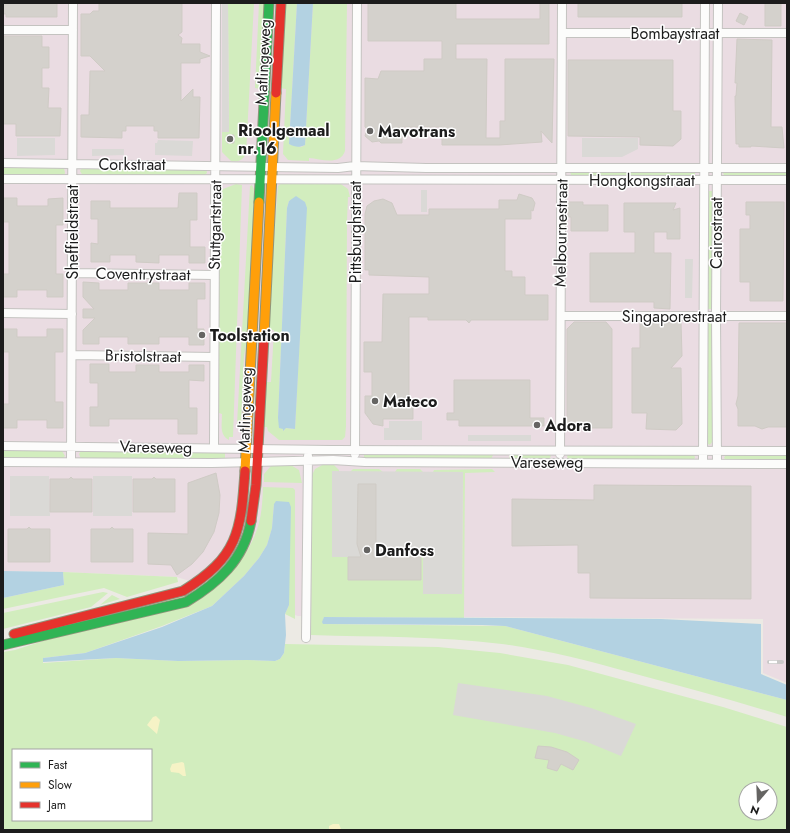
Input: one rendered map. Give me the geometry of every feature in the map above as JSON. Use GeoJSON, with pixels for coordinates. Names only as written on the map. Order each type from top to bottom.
{"type":"FeatureCollection","features":[{"type":"Feature","properties":{"kind":"main road","name":"Matlingeweg"},"geometry":{"type":"LineString","coordinates":[[3,637],[183,591],[201,582],[218,566],[228,554],[235,539],[241,508],[246,449],[269,3]]}},
{"type":"Feature","properties":{"kind":"main road","name":"Matlingeweg"},"geometry":{"type":"LineString","coordinates":[[3,645],[186,602],[206,591],[226,574],[239,557],[246,541],[255,510],[259,449],[281,3]]}},
{"type":"Feature","properties":{"kind":"street","name":"Sheffieldstraat"},"geometry":{"type":"LineString","coordinates":[[71,462],[71,179],[73,3]]}},
{"type":"Feature","properties":{"kind":"street","name":"Stuttgartstraat"},"geometry":{"type":"LineString","coordinates":[[214,447],[216,3]]}},
{"type":"Feature","properties":{"kind":"street","name":"Pittsburghstraat"},"geometry":{"type":"LineString","coordinates":[[355,461],[357,3]]}},
{"type":"Feature","properties":{"kind":"street","name":"Melbournestraat"},"geometry":{"type":"LineString","coordinates":[[559,462],[562,3]]}},
{"type":"Feature","properties":{"kind":"street","name":"Cairostraat"},"geometry":{"type":"LineString","coordinates":[[703,463],[703,168],[705,3]]}},
{"type":"Feature","properties":{"kind":"street","name":"Cairostraat"},"geometry":{"type":"LineString","coordinates":[[717,464],[716,168],[718,3]]}},
{"type":"Feature","properties":{"kind":"street"},"geometry":{"type":"LineString","coordinates":[[3,30],[73,30]]}},
{"type":"Feature","properties":{"kind":"street","name":"Bombaystraat"},"geometry":{"type":"LineString","coordinates":[[562,33],[787,33]]}},
{"type":"Feature","properties":{"kind":"street","name":"Corkstraat"},"geometry":{"type":"LineString","coordinates":[[3,162],[273,166]]}},
{"type":"Feature","properties":{"kind":"street","name":"Hongkongstraat"},"geometry":{"type":"LineString","coordinates":[[273,166],[338,168],[356,166],[426,168],[787,168]]}},
{"type":"Feature","properties":{"kind":"street"},"geometry":{"type":"LineString","coordinates":[[426,168],[426,179]]}},
{"type":"Feature","properties":{"kind":"street","name":"Corkstraat"},"geometry":{"type":"LineString","coordinates":[[3,179],[272,179]]}},
{"type":"Feature","properties":{"kind":"street","name":"Hongkongstraat"},"geometry":{"type":"LineString","coordinates":[[272,179],[787,180]]}},
{"type":"Feature","properties":{"kind":"street","name":"Coventrystraat"},"geometry":{"type":"LineString","coordinates":[[72,273],[214,275]]}},
{"type":"Feature","properties":{"kind":"street"},"geometry":{"type":"LineString","coordinates":[[3,313],[72,314]]}},
{"type":"Feature","properties":{"kind":"street","name":"Singaporestraat"},"geometry":{"type":"LineString","coordinates":[[560,316],[787,316]]}},
{"type":"Feature","properties":{"kind":"street","name":"Bristolstraat"},"geometry":{"type":"LineString","coordinates":[[72,354],[214,357]]}},
{"type":"Feature","properties":{"kind":"street","name":"Vareseweg"},"geometry":{"type":"LineString","coordinates":[[3,446],[71,445],[308,450],[787,451]]}},
{"type":"Feature","properties":{"kind":"street"},"geometry":{"type":"LineString","coordinates":[[306,638],[308,450]]}},
{"type":"Feature","properties":{"kind":"street","name":"Vareseweg"},"geometry":{"type":"LineString","coordinates":[[3,462],[245,462],[308,460],[787,464]]}},
{"type":"Feature","properties":{"kind":"shaded area"},"geometry":{"type":"Polygon","coordinates":[[[3,3],[787,3],[787,683],[763,673],[763,619],[298,616],[177,577],[3,571],[3,3]]]}},
{"type":"Feature","properties":{"kind":"shaded area"},"geometry":{"type":"Polygon","coordinates":[[[222,3],[228,3],[229,132],[222,132],[222,3]]]}},
{"type":"Feature","properties":{"kind":"shaded area"},"geometry":{"type":"Polygon","coordinates":[[[17,138],[55,138],[55,155],[17,156],[17,138]]]}},
{"type":"Feature","properties":{"kind":"shaded area"},"geometry":{"type":"Polygon","coordinates":[[[582,138],[638,138],[638,149],[622,157],[582,157],[582,138]]]}},
{"type":"Feature","properties":{"kind":"shaded area"},"geometry":{"type":"Polygon","coordinates":[[[158,140],[193,141],[192,156],[155,155],[155,143],[157,143],[158,140]]]}},
{"type":"Feature","properties":{"kind":"shaded area"},"geometry":{"type":"Polygon","coordinates":[[[92,149],[124,149],[124,155],[92,156],[92,149]]]}},
{"type":"Feature","properties":{"kind":"shaded area"},"geometry":{"type":"Polygon","coordinates":[[[421,190],[427,190],[427,212],[421,212],[421,190]]]}},
{"type":"Feature","properties":{"kind":"shaded area"},"geometry":{"type":"Polygon","coordinates":[[[685,259],[693,259],[692,298],[685,298],[685,259]]]}},
{"type":"Feature","properties":{"kind":"shaded area"},"geometry":{"type":"Polygon","coordinates":[[[389,421],[422,421],[422,440],[384,440],[384,428],[389,428],[389,421]]]}},
{"type":"Feature","properties":{"kind":"shaded area"},"geometry":{"type":"Polygon","coordinates":[[[468,435],[531,435],[531,441],[468,441],[468,435]]]}},
{"type":"Feature","properties":{"kind":"shaded area"},"geometry":{"type":"Polygon","coordinates":[[[332,471],[463,472],[462,594],[423,594],[423,557],[332,557],[332,471]]]}},
{"type":"Feature","properties":{"kind":"shaded area"},"geometry":{"type":"Polygon","coordinates":[[[10,476],[49,476],[50,516],[10,516],[10,476]]]}},
{"type":"Feature","properties":{"kind":"shaded area"},"geometry":{"type":"Polygon","coordinates":[[[93,476],[132,476],[132,516],[93,516],[93,476]]]}},
{"type":"Feature","properties":{"kind":"shaded area"},"geometry":{"type":"Polygon","coordinates":[[[458,683],[547,696],[591,708],[636,724],[621,756],[587,742],[555,733],[453,715],[458,683]]]}},
{"type":"Feature","properties":{"kind":"green space"},"geometry":{"type":"Polygon","coordinates":[[[228,3],[254,3],[246,154],[241,160],[236,161],[231,161],[222,152],[222,132],[229,131],[228,3]]]}},
{"type":"Feature","properties":{"kind":"green space"},"geometry":{"type":"Polygon","coordinates":[[[259,3],[267,3],[261,89],[255,88],[259,3]]]}},
{"type":"Feature","properties":{"kind":"green space"},"geometry":{"type":"Polygon","coordinates":[[[283,3],[297,3],[289,144],[301,147],[305,145],[313,3],[347,3],[345,151],[343,156],[339,159],[324,160],[309,158],[309,161],[288,160],[283,154],[286,89],[280,88],[283,3]]]}},
{"type":"Feature","properties":{"kind":"green space"},"geometry":{"type":"Polygon","coordinates":[[[3,168],[64,168],[65,173],[64,175],[3,176],[3,168]]]}},
{"type":"Feature","properties":{"kind":"green space"},"geometry":{"type":"Polygon","coordinates":[[[82,168],[206,168],[207,173],[203,176],[83,176],[80,171],[82,168]]]}},
{"type":"Feature","properties":{"kind":"green space"},"geometry":{"type":"Polygon","coordinates":[[[572,170],[692,170],[695,172],[695,175],[692,177],[572,177],[570,172],[572,170]]]}},
{"type":"Feature","properties":{"kind":"green space"},"geometry":{"type":"Polygon","coordinates":[[[726,170],[787,171],[787,178],[725,177],[723,173],[726,170]]]}},
{"type":"Feature","properties":{"kind":"green space"},"geometry":{"type":"Polygon","coordinates":[[[283,182],[338,182],[348,189],[350,197],[348,197],[347,220],[346,426],[345,437],[342,440],[279,440],[268,431],[267,427],[262,427],[267,382],[271,382],[274,330],[267,330],[278,186],[283,182]],[[298,198],[289,201],[287,208],[278,418],[284,431],[285,428],[295,429],[302,294],[298,198]]]}},
{"type":"Feature","properties":{"kind":"green space"},"geometry":{"type":"Polygon","coordinates":[[[236,184],[242,185],[233,437],[229,437],[229,440],[222,432],[222,414],[219,413],[219,195],[223,189],[236,184]]]}},
{"type":"Feature","properties":{"kind":"green space"},"geometry":{"type":"Polygon","coordinates":[[[252,185],[255,191],[248,333],[244,356],[241,424],[237,424],[250,186],[252,185]]]}},
{"type":"Feature","properties":{"kind":"green space"},"geometry":{"type":"Polygon","coordinates":[[[708,191],[712,191],[713,194],[713,306],[711,309],[708,309],[708,191]]]}},
{"type":"Feature","properties":{"kind":"green space"},"geometry":{"type":"Polygon","coordinates":[[[708,321],[713,325],[712,442],[710,445],[706,443],[708,321]]]}},
{"type":"Feature","properties":{"kind":"green space"},"geometry":{"type":"Polygon","coordinates":[[[3,451],[62,451],[65,456],[62,459],[3,459],[3,451]]]}},
{"type":"Feature","properties":{"kind":"green space"},"geometry":{"type":"Polygon","coordinates":[[[81,451],[225,453],[225,458],[81,459],[79,454],[81,451]]]}},
{"type":"Feature","properties":{"kind":"green space"},"geometry":{"type":"Polygon","coordinates":[[[548,453],[551,456],[549,459],[511,460],[509,457],[510,454],[548,453]]]}},
{"type":"Feature","properties":{"kind":"green space"},"geometry":{"type":"Polygon","coordinates":[[[364,454],[493,455],[491,459],[364,458],[364,454]]]}},
{"type":"Feature","properties":{"kind":"green space"},"geometry":{"type":"Polygon","coordinates":[[[569,454],[693,454],[695,457],[694,460],[568,459],[567,456],[569,454]]]}},
{"type":"Feature","properties":{"kind":"green space"},"geometry":{"type":"Polygon","coordinates":[[[726,454],[787,454],[787,461],[726,460],[724,458],[726,454]]]}},
{"type":"Feature","properties":{"kind":"green space"},"geometry":{"type":"Polygon","coordinates":[[[289,464],[299,470],[302,483],[264,482],[264,474],[271,466],[289,464]]]}},
{"type":"Feature","properties":{"kind":"green space"},"geometry":{"type":"Polygon","coordinates":[[[324,464],[333,464],[339,470],[339,472],[333,471],[393,557],[424,557],[424,594],[462,593],[463,473],[433,472],[434,470],[492,469],[495,472],[465,473],[464,618],[324,617],[323,624],[505,626],[787,700],[787,717],[600,664],[518,646],[478,641],[430,638],[311,635],[312,475],[315,469],[324,464]]]}},
{"type":"Feature","properties":{"kind":"green space"},"geometry":{"type":"Polygon","coordinates":[[[353,469],[379,469],[383,472],[350,472],[353,469]]]}},
{"type":"Feature","properties":{"kind":"green space"},"geometry":{"type":"Polygon","coordinates":[[[397,469],[420,469],[423,472],[395,472],[397,469]]]}},
{"type":"Feature","properties":{"kind":"green space"},"geometry":{"type":"Polygon","coordinates":[[[263,487],[293,488],[295,490],[295,619],[285,614],[289,605],[274,504],[272,528],[267,545],[259,558],[244,576],[212,606],[162,626],[85,653],[43,658],[43,663],[116,658],[178,661],[275,661],[280,659],[284,653],[285,644],[438,647],[500,653],[568,665],[723,707],[787,727],[787,830],[3,830],[3,652],[15,650],[43,641],[238,564],[250,545],[258,528],[263,487]]]}},
{"type":"Feature","properties":{"kind":"green space"},"geometry":{"type":"Polygon","coordinates":[[[63,572],[177,577],[178,582],[127,597],[104,588],[3,609],[3,598],[64,585],[63,572]]]}},
{"type":"Feature","properties":{"kind":"green space"},"geometry":{"type":"Polygon","coordinates":[[[103,592],[108,593],[91,607],[3,629],[3,613],[103,592]]]}},
{"type":"Feature","properties":{"kind":"green space"},"geometry":{"type":"Polygon","coordinates":[[[112,595],[120,599],[100,605],[112,595]]]}},
{"type":"Feature","properties":{"kind":"sand"},"geometry":{"type":"Polygon","coordinates":[[[156,716],[160,720],[157,734],[147,725],[153,717],[156,716]]]}},
{"type":"Feature","properties":{"kind":"sand"},"geometry":{"type":"Polygon","coordinates":[[[184,763],[186,776],[171,772],[170,769],[172,764],[184,763]]]}},
{"type":"Feature","properties":{"kind":"sand"},"geometry":{"type":"Polygon","coordinates":[[[339,824],[341,829],[329,830],[329,826],[339,824]]]}},
{"type":"Feature","properties":{"kind":"water"},"geometry":{"type":"Polygon","coordinates":[[[297,3],[313,3],[305,145],[299,147],[289,144],[297,3]]]}},
{"type":"Feature","properties":{"kind":"water"},"geometry":{"type":"Polygon","coordinates":[[[296,196],[305,202],[307,208],[295,429],[286,428],[283,431],[283,429],[279,428],[278,418],[287,208],[289,201],[296,196]]]}},
{"type":"Feature","properties":{"kind":"water"},"geometry":{"type":"Polygon","coordinates":[[[276,501],[289,502],[291,507],[289,605],[285,614],[286,635],[284,653],[280,659],[275,661],[178,661],[116,658],[43,662],[43,658],[85,653],[162,627],[212,606],[244,576],[259,558],[267,545],[272,528],[274,504],[276,501]]]}},
{"type":"Feature","properties":{"kind":"water"},"geometry":{"type":"Polygon","coordinates":[[[3,571],[63,572],[64,585],[3,598],[3,571]]]}},
{"type":"Feature","properties":{"kind":"water"},"geometry":{"type":"Polygon","coordinates":[[[324,617],[661,619],[761,624],[761,674],[787,685],[787,700],[505,626],[323,624],[322,622],[324,617]]]}},
{"type":"Feature","properties":{"kind":"building"},"geometry":{"type":"Polygon","coordinates":[[[3,3],[57,3],[57,17],[6,17],[6,14],[3,14],[3,3]]]}},
{"type":"Feature","properties":{"kind":"building"},"geometry":{"type":"Polygon","coordinates":[[[99,3],[182,3],[182,32],[178,35],[182,38],[181,44],[200,44],[200,52],[210,56],[200,59],[200,63],[181,63],[181,101],[193,89],[193,97],[200,97],[199,138],[158,138],[158,131],[154,131],[154,126],[126,126],[126,131],[122,131],[122,138],[81,137],[81,115],[89,115],[90,71],[105,71],[90,56],[81,56],[81,14],[90,14],[93,11],[99,11],[99,3]]]}},
{"type":"Feature","properties":{"kind":"building"},"geometry":{"type":"Polygon","coordinates":[[[368,3],[456,3],[456,19],[540,19],[540,3],[549,3],[549,44],[456,44],[456,59],[487,59],[486,138],[500,138],[500,121],[505,121],[505,59],[554,59],[552,143],[541,131],[542,142],[499,145],[442,145],[442,127],[402,127],[402,143],[381,143],[379,141],[372,142],[365,136],[367,129],[365,127],[365,78],[378,79],[381,71],[424,71],[424,59],[442,59],[442,41],[368,41],[368,3]]]}},
{"type":"Feature","properties":{"kind":"building"},"geometry":{"type":"Polygon","coordinates":[[[578,3],[682,3],[682,17],[578,17],[578,3]]]}},
{"type":"Feature","properties":{"kind":"building"},"geometry":{"type":"Polygon","coordinates":[[[765,3],[781,3],[781,26],[765,26],[765,3]]]}},
{"type":"Feature","properties":{"kind":"building"},"geometry":{"type":"Polygon","coordinates":[[[740,13],[748,17],[744,25],[736,21],[740,13]]]}},
{"type":"Feature","properties":{"kind":"building"},"geometry":{"type":"Polygon","coordinates":[[[3,36],[42,36],[42,47],[49,47],[49,68],[42,68],[42,88],[49,88],[48,108],[61,108],[60,136],[16,136],[16,124],[3,124],[3,36]]]}},
{"type":"Feature","properties":{"kind":"building"},"geometry":{"type":"Polygon","coordinates":[[[737,39],[772,40],[771,127],[782,127],[784,148],[751,146],[739,147],[739,144],[736,144],[735,96],[737,83],[735,83],[737,39]]]}},
{"type":"Feature","properties":{"kind":"building"},"geometry":{"type":"Polygon","coordinates":[[[568,60],[673,60],[673,111],[681,111],[681,139],[673,146],[640,145],[640,137],[568,136],[568,60]]]}},
{"type":"Feature","properties":{"kind":"building","name":"Rioolgemaal nr.16"},"geometry":{"type":"Polygon","coordinates":[[[227,135],[234,135],[234,143],[227,143],[227,135]]]}},
{"type":"Feature","properties":{"kind":"building"},"geometry":{"type":"Polygon","coordinates":[[[179,193],[197,193],[197,220],[190,220],[190,247],[205,247],[205,263],[189,263],[189,255],[159,255],[159,263],[136,262],[136,255],[110,255],[110,262],[91,262],[91,243],[98,244],[98,219],[91,219],[91,201],[110,201],[110,208],[178,208],[179,193]]]}},
{"type":"Feature","properties":{"kind":"building"},"geometry":{"type":"Polygon","coordinates":[[[519,194],[532,198],[535,203],[533,211],[531,210],[531,219],[505,219],[505,271],[512,271],[512,277],[525,277],[525,295],[548,295],[548,320],[471,320],[469,323],[466,320],[428,320],[428,317],[409,317],[409,408],[413,408],[413,419],[383,419],[383,426],[373,424],[365,413],[365,396],[372,396],[372,372],[364,372],[364,342],[382,342],[383,294],[429,294],[429,277],[369,275],[369,270],[365,270],[365,214],[367,206],[374,201],[383,199],[392,203],[397,215],[429,215],[429,209],[499,209],[499,200],[517,200],[519,194]]]}},
{"type":"Feature","properties":{"kind":"building"},"geometry":{"type":"Polygon","coordinates":[[[3,198],[17,198],[17,206],[48,206],[48,199],[63,198],[63,225],[56,225],[56,274],[63,274],[63,297],[47,297],[47,290],[17,290],[17,297],[3,297],[3,274],[9,274],[9,222],[3,222],[3,198]]]}},
{"type":"Feature","properties":{"kind":"building"},"geometry":{"type":"Polygon","coordinates":[[[568,202],[583,202],[583,205],[608,205],[608,231],[571,231],[571,217],[568,217],[568,202]]]}},
{"type":"Feature","properties":{"kind":"building"},"geometry":{"type":"Polygon","coordinates":[[[746,202],[784,202],[783,301],[750,301],[750,282],[740,282],[740,229],[750,229],[750,215],[746,215],[746,202]]]}},
{"type":"Feature","properties":{"kind":"building"},"geometry":{"type":"Polygon","coordinates":[[[624,203],[676,203],[673,210],[680,208],[680,239],[667,239],[667,232],[654,232],[654,253],[671,253],[670,309],[654,308],[654,302],[590,302],[590,253],[635,253],[635,232],[624,232],[624,203]]]}},
{"type":"Feature","properties":{"kind":"building"},"geometry":{"type":"Polygon","coordinates":[[[83,282],[99,283],[99,290],[128,290],[128,283],[159,283],[159,290],[189,290],[189,283],[205,283],[205,299],[197,299],[197,329],[204,329],[204,345],[189,345],[189,337],[159,337],[159,344],[128,344],[128,337],[99,337],[99,344],[83,344],[83,330],[95,318],[83,318],[83,309],[94,309],[83,297],[83,282]]]}},
{"type":"Feature","properties":{"kind":"building"},"geometry":{"type":"Polygon","coordinates":[[[574,322],[606,322],[612,329],[612,428],[567,428],[567,329],[574,322]]]}},
{"type":"Feature","properties":{"kind":"building"},"geometry":{"type":"Polygon","coordinates":[[[640,322],[681,322],[682,356],[671,368],[681,368],[682,424],[676,430],[646,429],[647,413],[632,413],[632,348],[640,348],[640,322]]]}},
{"type":"Feature","properties":{"kind":"building"},"geometry":{"type":"Polygon","coordinates":[[[739,323],[787,323],[787,427],[768,427],[762,429],[755,426],[738,426],[738,409],[736,404],[738,396],[739,323]]]}},
{"type":"Feature","properties":{"kind":"building"},"geometry":{"type":"Polygon","coordinates":[[[3,329],[17,329],[17,337],[47,337],[47,329],[63,329],[63,352],[55,352],[55,402],[63,402],[63,428],[47,428],[47,420],[17,420],[17,428],[3,428],[3,404],[9,404],[9,352],[3,352],[3,329]]]}},
{"type":"Feature","properties":{"kind":"building"},"geometry":{"type":"Polygon","coordinates":[[[90,364],[109,364],[109,372],[136,372],[136,365],[159,365],[159,372],[189,372],[189,365],[204,365],[204,381],[189,380],[189,408],[197,408],[197,434],[178,434],[178,419],[109,419],[109,426],[90,426],[90,407],[98,407],[98,383],[90,383],[90,364]]]}},
{"type":"Feature","properties":{"kind":"building"},"geometry":{"type":"Polygon","coordinates":[[[454,380],[530,380],[530,418],[544,418],[544,426],[459,426],[459,420],[447,420],[447,413],[454,413],[454,380]]]}},
{"type":"Feature","properties":{"kind":"building"},"geometry":{"type":"Polygon","coordinates":[[[216,473],[220,495],[219,513],[214,532],[203,552],[192,564],[177,575],[171,565],[148,564],[148,533],[188,534],[188,483],[216,473]]]}},
{"type":"Feature","properties":{"kind":"building"},"geometry":{"type":"Polygon","coordinates":[[[71,477],[73,479],[92,479],[92,512],[50,512],[50,479],[69,479],[71,477]]]}},
{"type":"Feature","properties":{"kind":"building"},"geometry":{"type":"Polygon","coordinates":[[[154,477],[156,479],[175,479],[175,512],[133,512],[133,479],[152,479],[154,477]]]}},
{"type":"Feature","properties":{"kind":"building"},"geometry":{"type":"Polygon","coordinates":[[[358,484],[376,484],[376,544],[373,544],[373,557],[421,557],[421,580],[348,580],[348,557],[361,557],[357,544],[358,484]]]}},
{"type":"Feature","properties":{"kind":"building"},"geometry":{"type":"Polygon","coordinates":[[[594,485],[751,486],[751,599],[590,598],[590,573],[578,573],[578,545],[512,546],[512,499],[594,500],[594,485]]]}},
{"type":"Feature","properties":{"kind":"building"},"geometry":{"type":"Polygon","coordinates":[[[29,527],[31,529],[50,529],[50,562],[8,562],[8,529],[27,529],[29,527]]]}},
{"type":"Feature","properties":{"kind":"building"},"geometry":{"type":"Polygon","coordinates":[[[112,527],[114,529],[133,529],[133,562],[91,562],[91,529],[110,529],[112,527]]]}},
{"type":"Feature","properties":{"kind":"building"},"geometry":{"type":"Polygon","coordinates":[[[538,746],[551,747],[567,752],[579,760],[573,770],[561,764],[557,771],[547,768],[549,760],[535,758],[538,746]]]}},
{"type":"Feature","properties":{"kind":"railway"},"geometry":{"type":"LineString","coordinates":[[769,662],[782,662]]}},
{"type":"Feature","properties":{"kind":"traffic: fast"},"geometry":{"type":"LineString","coordinates":[[259,202],[269,3]]}},
{"type":"Feature","properties":{"kind":"traffic: fast"},"geometry":{"type":"LineString","coordinates":[[3,645],[186,602],[209,587],[228,569],[236,559],[248,535],[251,521]]}},
{"type":"Feature","properties":{"kind":"traffic: slow"},"geometry":{"type":"LineString","coordinates":[[264,337],[276,93]]}},
{"type":"Feature","properties":{"kind":"traffic: slow"},"geometry":{"type":"LineString","coordinates":[[245,471],[259,202]]}},
{"type":"Feature","properties":{"kind":"traffic: jam"},"geometry":{"type":"LineString","coordinates":[[276,93],[281,3]]}},
{"type":"Feature","properties":{"kind":"traffic: jam"},"geometry":{"type":"LineString","coordinates":[[251,521],[256,485],[264,337]]}},
{"type":"Feature","properties":{"kind":"traffic: jam"},"geometry":{"type":"LineString","coordinates":[[14,634],[183,591],[201,579],[226,554],[233,541],[238,527],[241,511],[245,471]]}},
{"type":"Feature","properties":{"kind":"place","name":"Mavotrans"},"geometry":{"type":"Point","coordinates":[370,131]}},
{"type":"Feature","properties":{"kind":"place","name":"Rioolgemaal nr.16"},"geometry":{"type":"Point","coordinates":[230,139]}},
{"type":"Feature","properties":{"kind":"place","name":"Toolstation"},"geometry":{"type":"Point","coordinates":[202,335]}},
{"type":"Feature","properties":{"kind":"place","name":"Mateco"},"geometry":{"type":"Point","coordinates":[375,401]}},
{"type":"Feature","properties":{"kind":"place","name":"Adora"},"geometry":{"type":"Point","coordinates":[537,425]}},
{"type":"Feature","properties":{"kind":"place","name":"Danfoss"},"geometry":{"type":"Point","coordinates":[367,550]}}]}
